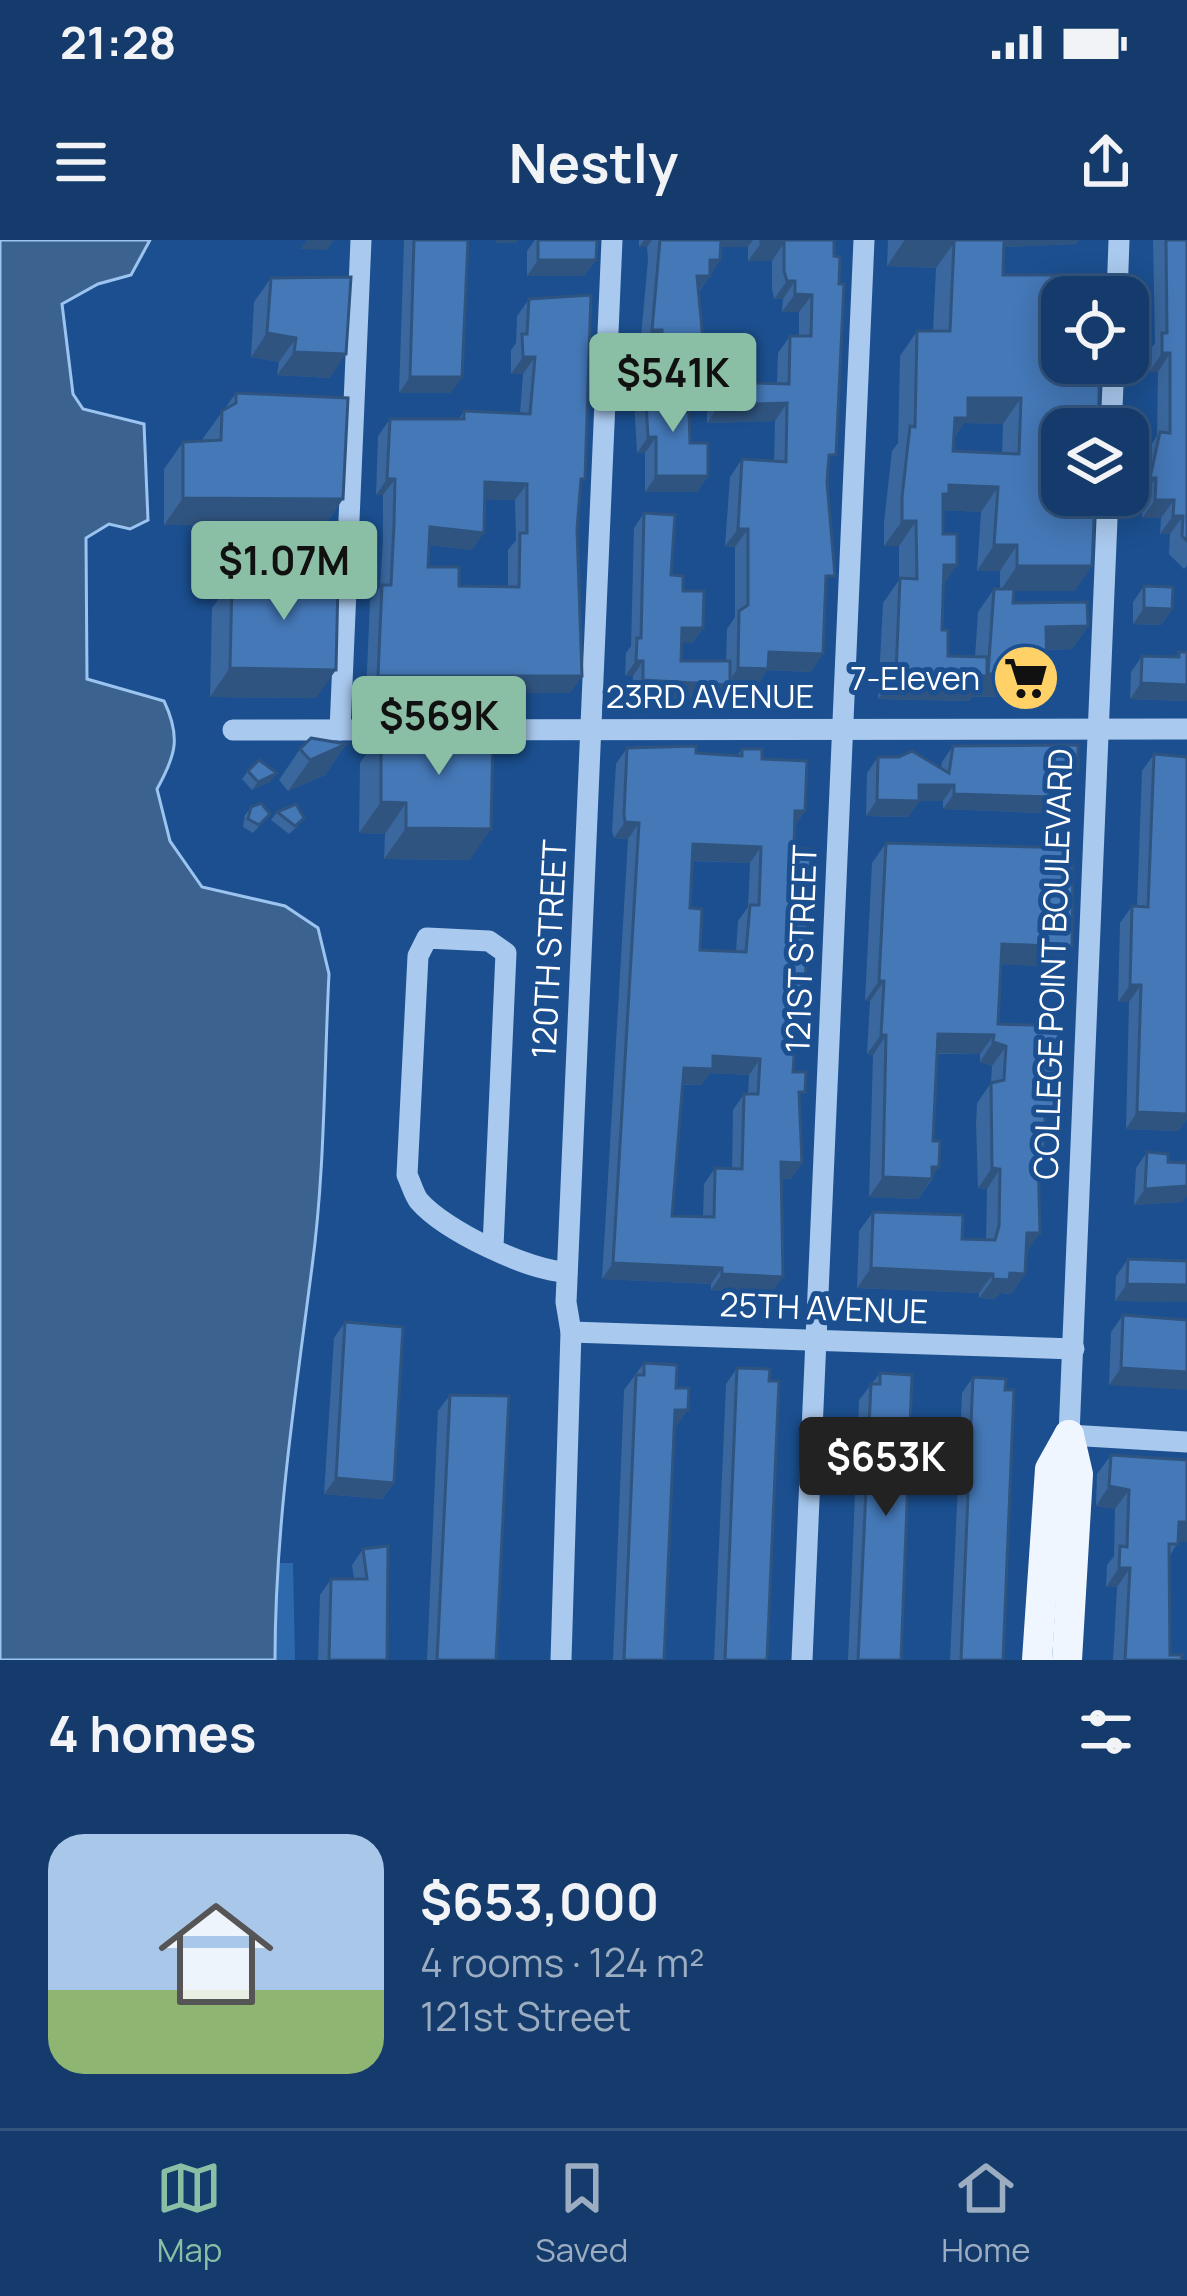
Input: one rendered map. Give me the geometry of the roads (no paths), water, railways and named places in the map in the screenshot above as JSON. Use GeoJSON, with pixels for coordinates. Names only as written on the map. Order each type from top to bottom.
{"type":"FeatureCollection","features":[{"type":"Feature","properties":{"kind":"main road","name":"COLLEGE POINT BOULEVARD"},"geometry":{"type":"LineString","coordinates":[[1037,1660],[1050,1469],[1069,1435]]}},
{"type":"Feature","properties":{"kind":"main road","name":"COLLEGE POINT BOULEVARD"},"geometry":{"type":"LineString","coordinates":[[1067,1660],[1078,1474],[1069,1435]]}},
{"type":"Feature","properties":{"kind":"street"},"geometry":{"type":"LineString","coordinates":[[340,730],[361,240]]}},
{"type":"Feature","properties":{"kind":"street","name":"120TH STREET"},"geometry":{"type":"LineString","coordinates":[[560,1660],[571,1332],[567,1272],[613,240]]}},
{"type":"Feature","properties":{"kind":"street","name":"121ST STREET"},"geometry":{"type":"LineString","coordinates":[[802,1660],[864,240]]}},
{"type":"Feature","properties":{"kind":"street"},"geometry":{"type":"LineString","coordinates":[[1118,276],[1119,240]]}},
{"type":"Feature","properties":{"kind":"street","name":"COLLEGE POINT BOULEVARD"},"geometry":{"type":"LineString","coordinates":[[1069,1435],[1107,516]]}},
{"type":"Feature","properties":{"kind":"street","name":"23RD AVENUE"},"geometry":{"type":"LineString","coordinates":[[232,730],[1187,729]]}},
{"type":"Feature","properties":{"kind":"street"},"geometry":{"type":"LineString","coordinates":[[493,1247],[506,952],[489,941],[427,938],[418,956],[407,1174],[418,1200],[493,1247],[545,1271],[567,1272]]}},
{"type":"Feature","properties":{"kind":"street","name":"25TH AVENUE"},"geometry":{"type":"LineString","coordinates":[[571,1332],[1075,1349]]}},
{"type":"Feature","properties":{"kind":"street"},"geometry":{"type":"LineString","coordinates":[[1069,1435],[1187,1442]]}},
{"type":"Feature","properties":{"kind":"place","name":"7-Eleven"},"geometry":{"type":"Point","coordinates":[1026,678]}}]}
